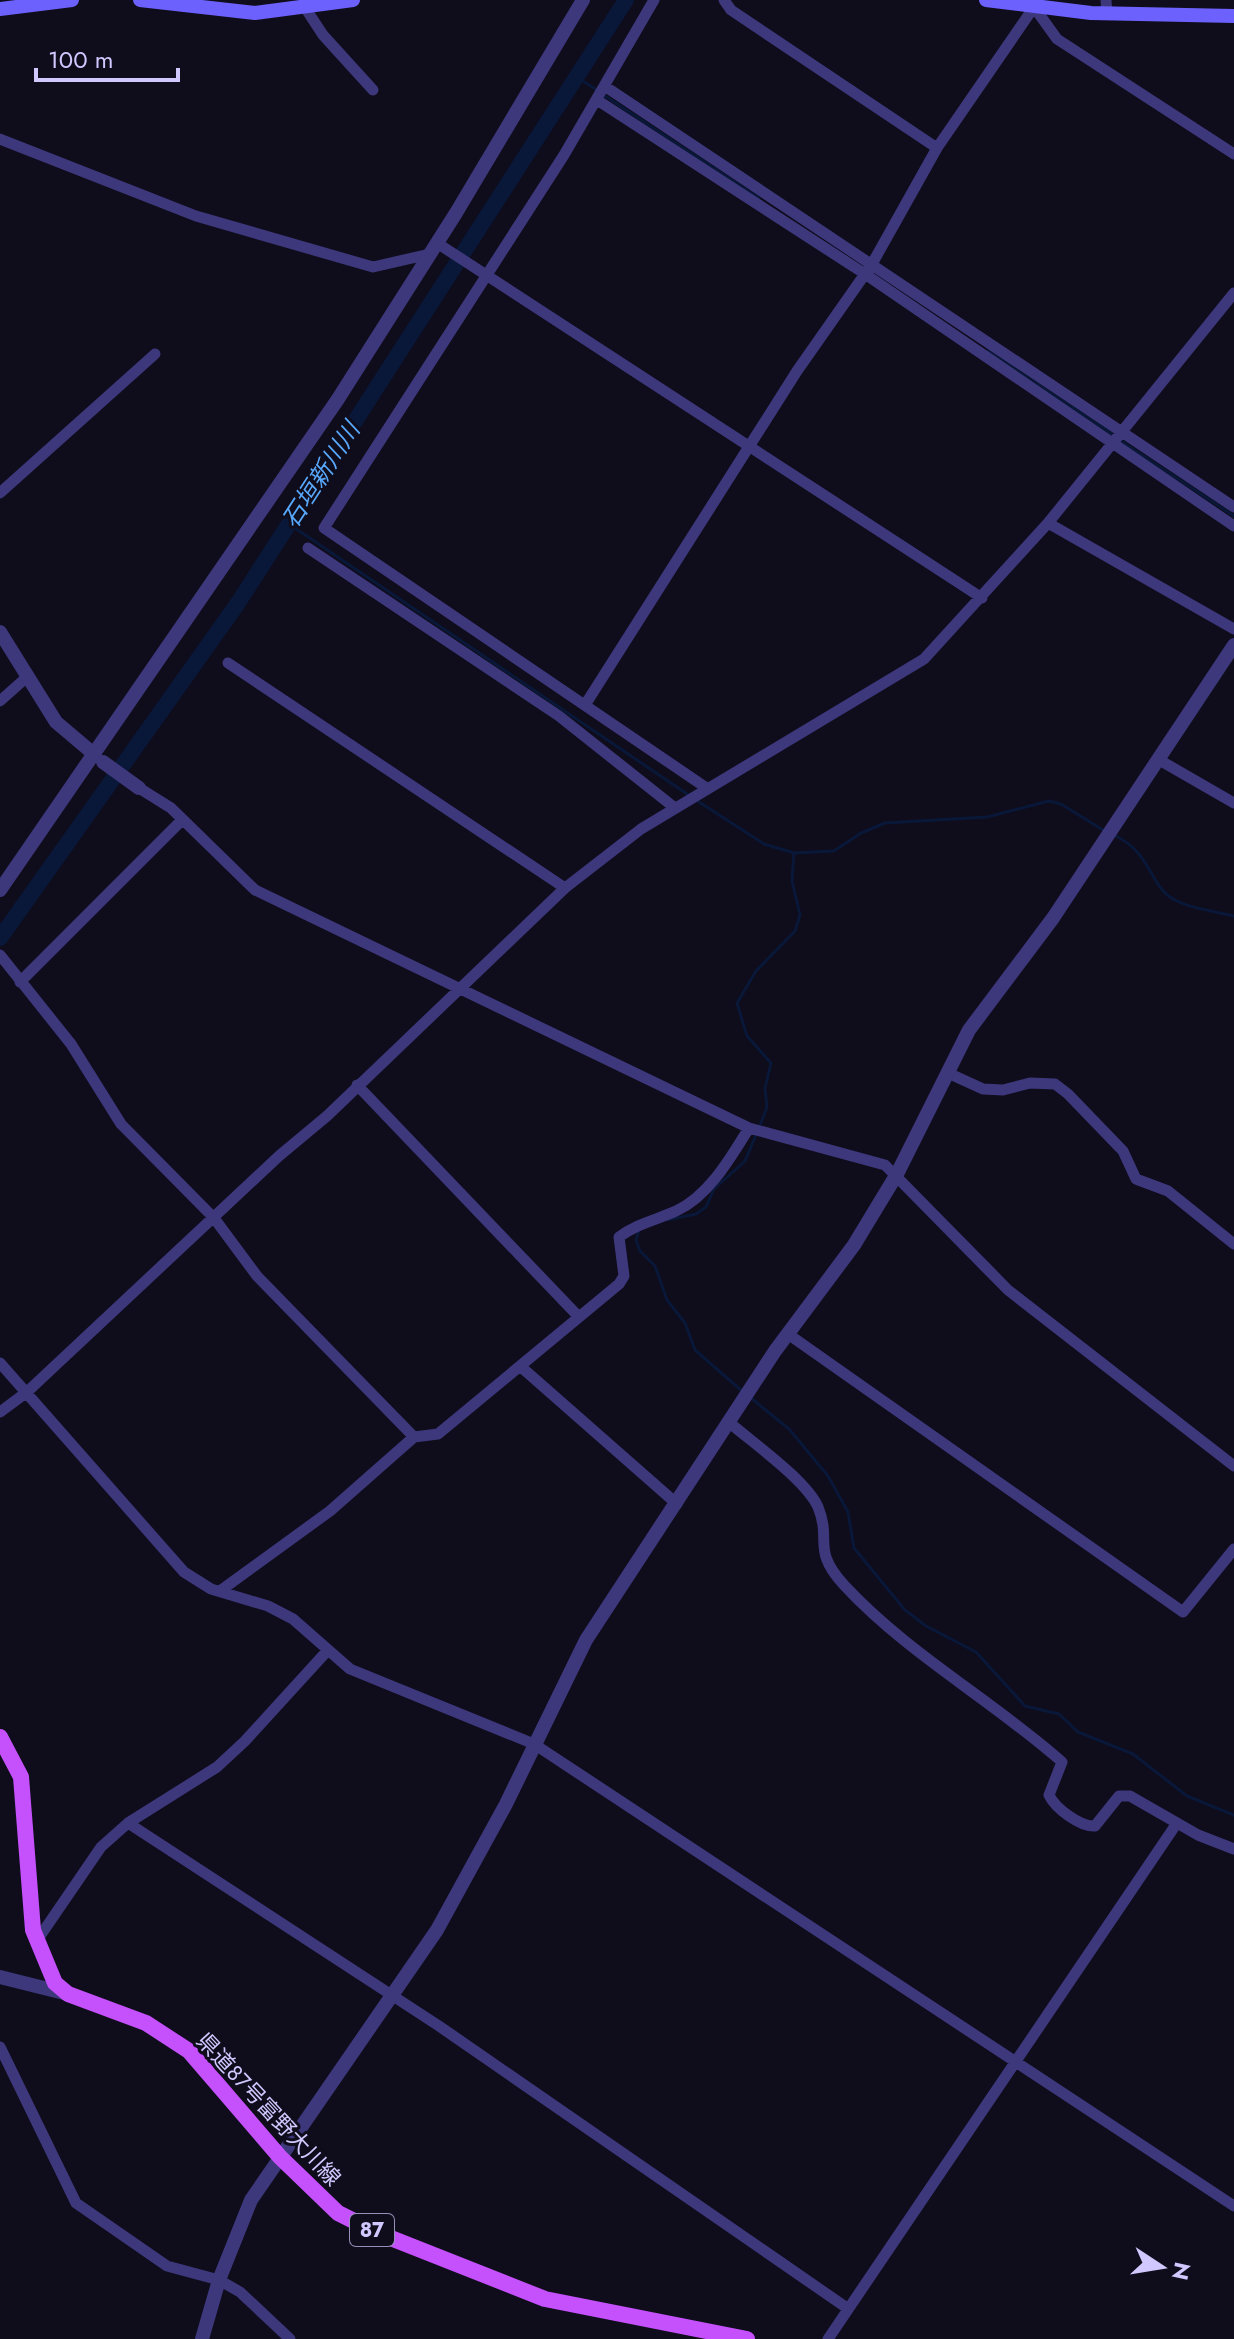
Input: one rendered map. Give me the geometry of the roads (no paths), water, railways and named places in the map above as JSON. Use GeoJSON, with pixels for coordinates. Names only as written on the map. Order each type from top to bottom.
{"type":"FeatureCollection","features":[{"type":"Feature","properties":{"kind":"main road"},"geometry":{"type":"LineString","coordinates":[[0,9],[72,0]]}},
{"type":"Feature","properties":{"kind":"main road"},"geometry":{"type":"LineString","coordinates":[[140,0],[225,12],[353,0]]}},
{"type":"Feature","properties":{"kind":"main road"},"geometry":{"type":"LineString","coordinates":[[986,0],[1034,7],[1107,7],[1234,16]]}},
{"type":"Feature","properties":{"kind":"main road"},"geometry":{"type":"LineString","coordinates":[[0,1737],[21,1777],[35,1942],[48,1972],[68,1994]]}},
{"type":"Feature","properties":{"kind":"main road","name":"県道87号富野大川線"},"geometry":{"type":"LineString","coordinates":[[68,1994],[146,2023],[189,2051],[280,2157],[338,2213],[378,2233],[518,2289],[590,2309],[747,2339]]}},
{"type":"Feature","properties":{"kind":"street"},"geometry":{"type":"LineString","coordinates":[[0,890],[99,759],[439,250],[583,0]]}},
{"type":"Feature","properties":{"kind":"street"},"geometry":{"type":"LineString","coordinates":[[654,0],[606,87],[483,274],[324,528],[708,789]]}},
{"type":"Feature","properties":{"kind":"street"},"geometry":{"type":"LineString","coordinates":[[724,0],[731,10],[937,148]]}},
{"type":"Feature","properties":{"kind":"street"},"geometry":{"type":"LineString","coordinates":[[293,5],[373,90]]}},
{"type":"Feature","properties":{"kind":"street"},"geometry":{"type":"LineString","coordinates":[[585,705],[749,447],[868,269],[937,148],[1034,7],[1057,39],[1234,154]]}},
{"type":"Feature","properties":{"kind":"street"},"geometry":{"type":"LineString","coordinates":[[606,87],[868,269],[1111,445],[1234,526]]}},
{"type":"Feature","properties":{"kind":"street"},"geometry":{"type":"LineString","coordinates":[[597,100],[868,269],[1234,507]]}},
{"type":"Feature","properties":{"kind":"street"},"geometry":{"type":"LineString","coordinates":[[0,139],[196,216],[373,267],[439,250],[483,274],[982,598]]}},
{"type":"Feature","properties":{"kind":"street"},"geometry":{"type":"LineString","coordinates":[[0,1412],[27,1392],[565,888],[619,843],[924,659],[1048,523],[1234,293]]}},
{"type":"Feature","properties":{"kind":"street"},"geometry":{"type":"LineString","coordinates":[[0,493],[155,354]]}},
{"type":"Feature","properties":{"kind":"street"},"geometry":{"type":"LineString","coordinates":[[1048,523],[1234,629]]}},
{"type":"Feature","properties":{"kind":"street"},"geometry":{"type":"LineString","coordinates":[[308,548],[559,716],[675,808]]}},
{"type":"Feature","properties":{"kind":"street"},"geometry":{"type":"LineString","coordinates":[[0,632],[56,722],[99,759],[171,808],[255,890],[749,1128],[885,1165],[1008,1290],[1234,1466]]}},
{"type":"Feature","properties":{"kind":"street"},"geometry":{"type":"LineString","coordinates":[[202,2339],[219,2280],[251,2200],[459,1893],[586,1640],[788,1334],[854,1245],[897,1174],[969,1030],[1053,918],[1161,761],[1234,645]]}},
{"type":"Feature","properties":{"kind":"street"},"geometry":{"type":"LineString","coordinates":[[228,663],[565,888]]}},
{"type":"Feature","properties":{"kind":"street"},"geometry":{"type":"LineString","coordinates":[[0,701],[27,677]]}},
{"type":"Feature","properties":{"kind":"street"},"geometry":{"type":"LineString","coordinates":[[1161,761],[1234,803]]}},
{"type":"Feature","properties":{"kind":"street"},"geometry":{"type":"LineString","coordinates":[[20,982],[182,820]]}},
{"type":"Feature","properties":{"kind":"street"},"geometry":{"type":"LineString","coordinates":[[3,958],[71,1044],[121,1124],[214,1218],[257,1276],[414,1437]]}},
{"type":"Feature","properties":{"kind":"street"},"geometry":{"type":"LineString","coordinates":[[948,1073],[983,1089],[1003,1090],[1030,1083],[1055,1084],[1123,1151],[1136,1179],[1168,1191],[1234,1244]]}},
{"type":"Feature","properties":{"kind":"street"},"geometry":{"type":"LineString","coordinates":[[357,1085],[578,1316]]}},
{"type":"Feature","properties":{"kind":"street"},"geometry":{"type":"LineString","coordinates":[[220,1591],[330,1511],[414,1437],[438,1434],[624,1276],[619,1237],[632,1227],[678,1210],[699,1196],[749,1128]]}},
{"type":"Feature","properties":{"kind":"street"},"geometry":{"type":"LineString","coordinates":[[788,1334],[1183,1612],[1234,1549]]}},
{"type":"Feature","properties":{"kind":"street"},"geometry":{"type":"LineString","coordinates":[[0,1363],[184,1572],[199,1584],[268,1606],[293,1619],[350,1669],[534,1744],[1234,2206]]}},
{"type":"Feature","properties":{"kind":"street"},"geometry":{"type":"LineString","coordinates":[[520,1366],[677,1504]]}},
{"type":"Feature","properties":{"kind":"street"},"geometry":{"type":"LineString","coordinates":[[730,1423],[805,1489],[817,1506],[825,1562],[848,1589],[915,1649],[1062,1762],[1049,1795],[1052,1801],[1088,1827],[1101,1820],[1111,1802],[1119,1796],[1140,1800],[1177,1823],[1234,1849]]}},
{"type":"Feature","properties":{"kind":"street"},"geometry":{"type":"LineString","coordinates":[[35,1942],[101,1847],[128,1823],[217,1767],[245,1741],[328,1650]]}},
{"type":"Feature","properties":{"kind":"street"},"geometry":{"type":"LineString","coordinates":[[128,1823],[392,1995],[847,2308]]}},
{"type":"Feature","properties":{"kind":"street"},"geometry":{"type":"LineString","coordinates":[[828,2339],[1177,1823]]}},
{"type":"Feature","properties":{"kind":"street"},"geometry":{"type":"LineString","coordinates":[[0,1977],[68,1994]]}},
{"type":"Feature","properties":{"kind":"street"},"geometry":{"type":"LineString","coordinates":[[0,2047],[76,2203],[167,2266],[219,2280],[261,2308],[290,2339]]}},
{"type":"Feature","properties":{"kind":"waterway","name":"石垣新川川"},"geometry":{"type":"LineString","coordinates":[[0,938],[238,603],[626,0]]}},
{"type":"Feature","properties":{"kind":"waterway"},"geometry":{"type":"LineString","coordinates":[[578,78],[597,90]]}},
{"type":"Feature","properties":{"kind":"waterway"},"geometry":{"type":"LineString","coordinates":[[605,96],[759,198]]}},
{"type":"Feature","properties":{"kind":"waterway"},"geometry":{"type":"LineString","coordinates":[[988,351],[1115,436]]}},
{"type":"Feature","properties":{"kind":"waterway"},"geometry":{"type":"LineString","coordinates":[[1121,441],[1234,516]]}},
{"type":"Feature","properties":{"kind":"waterway"},"geometry":{"type":"LineString","coordinates":[[289,524],[690,796]]}},
{"type":"Feature","properties":{"kind":"waterway"},"geometry":{"type":"LineString","coordinates":[[696,800],[764,844],[794,853],[834,851],[861,833],[885,823],[987,817],[1049,801],[1061,804],[1103,830]]}},
{"type":"Feature","properties":{"kind":"waterway"},"geometry":{"type":"LineString","coordinates":[[1114,835],[1136,851],[1159,886],[1173,899],[1234,916]]}},
{"type":"Feature","properties":{"kind":"waterway"},"geometry":{"type":"LineString","coordinates":[[759,1128],[767,1107],[765,1088],[771,1063],[747,1036],[737,1003],[756,971],[795,931],[800,915],[792,881],[794,853]]}},
{"type":"Feature","properties":{"kind":"waterway"},"geometry":{"type":"LineString","coordinates":[[667,1220],[696,1214],[706,1207],[714,1189],[745,1161],[756,1135]]}},
{"type":"Feature","properties":{"kind":"waterway"},"geometry":{"type":"LineString","coordinates":[[639,1230],[636,1240],[640,1251],[655,1266],[667,1300],[685,1323],[695,1350],[742,1391]]}},
{"type":"Feature","properties":{"kind":"waterway"},"geometry":{"type":"LineString","coordinates":[[751,1398],[789,1429],[828,1476],[848,1512],[854,1548],[905,1610],[926,1626],[976,1652],[1025,1706],[1059,1714],[1078,1732],[1133,1754],[1187,1796],[1234,1815]]}}]}
